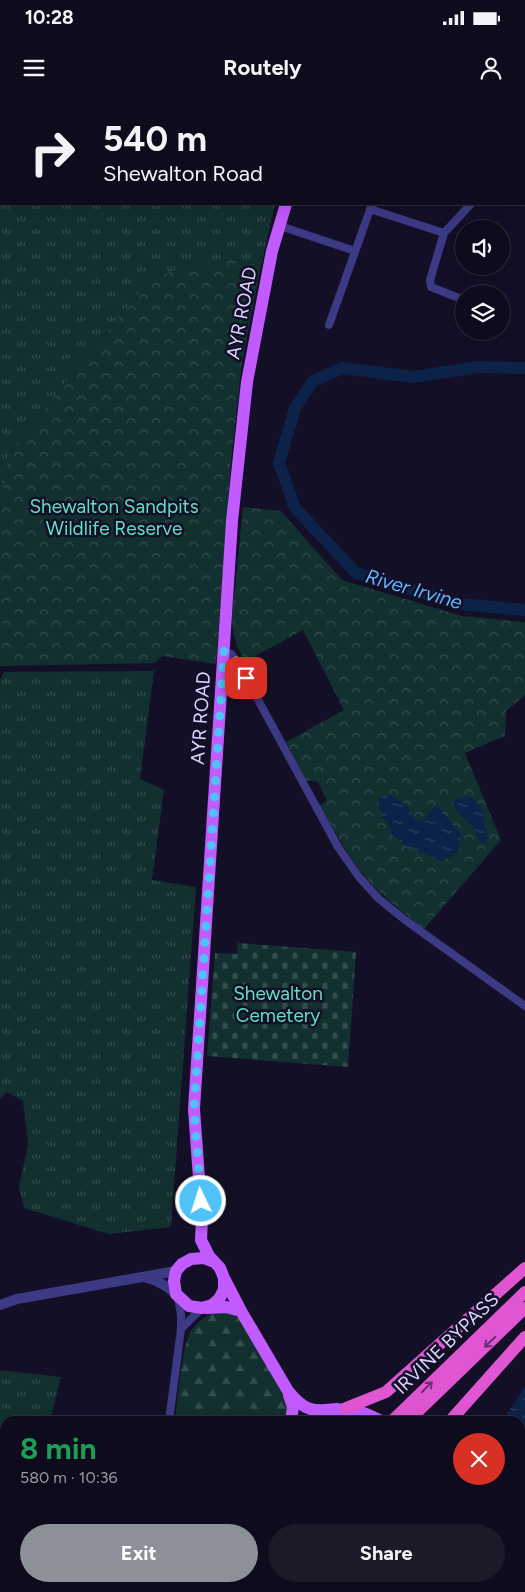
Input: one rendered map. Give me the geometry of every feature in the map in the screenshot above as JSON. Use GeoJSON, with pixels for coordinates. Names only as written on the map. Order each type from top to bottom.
{"type":"FeatureCollection","features":[{"type":"Feature","properties":{"kind":"highway"},"geometry":{"type":"LineString","coordinates":[[342,1408],[386,1392],[525,1268]]}},
{"type":"Feature","properties":{"kind":"highway","name":"IRVINE BYPASS"},"geometry":{"type":"LineString","coordinates":[[397,1416],[525,1292]]}},
{"type":"Feature","properties":{"kind":"highway","name":"IRVINE BYPASS"},"geometry":{"type":"LineString","coordinates":[[413,1416],[525,1308]]}},
{"type":"Feature","properties":{"kind":"highway"},"geometry":{"type":"LineString","coordinates":[[454,1416],[525,1337]]}},
{"type":"Feature","properties":{"kind":"main road","name":"AYR ROAD"},"geometry":{"type":"LineString","coordinates":[[201,1240],[202,1220],[194,1109],[232,521],[247,382],[272,251],[286,205]]}},
{"type":"Feature","properties":{"kind":"main road"},"geometry":{"type":"LineString","coordinates":[[242,1311],[226,1307],[203,1308],[189,1306],[177,1296],[174,1281],[179,1268],[201,1240],[214,1262],[220,1268],[288,1392],[293,1406],[292,1416]]}},
{"type":"Feature","properties":{"kind":"main road"},"geometry":{"type":"LineString","coordinates":[[179,1268],[191,1259],[199,1257],[214,1262]]}},
{"type":"Feature","properties":{"kind":"main road"},"geometry":{"type":"LineString","coordinates":[[203,1308],[212,1305],[219,1299],[224,1290],[224,1278]]}},
{"type":"Feature","properties":{"kind":"main road"},"geometry":{"type":"LineString","coordinates":[[288,1392],[306,1408],[320,1411],[342,1408],[371,1416]]}},
{"type":"Feature","properties":{"kind":"main road"},"geometry":{"type":"LineString","coordinates":[[322,1416],[342,1408]]}},
{"type":"Feature","properties":{"kind":"street"},"geometry":{"type":"LineString","coordinates":[[455,297],[437,291],[432,287],[430,280],[444,233],[470,205]]}},
{"type":"Feature","properties":{"kind":"street"},"geometry":{"type":"LineString","coordinates":[[329,325],[371,207],[444,233]]}},
{"type":"Feature","properties":{"kind":"street"},"geometry":{"type":"LineString","coordinates":[[280,226],[354,251]]}},
{"type":"Feature","properties":{"kind":"street"},"geometry":{"type":"LineString","coordinates":[[224,651],[231,654],[237,661],[338,847],[359,877],[379,899],[405,920],[525,1006]]}},
{"type":"Feature","properties":{"kind":"street"},"geometry":{"type":"LineString","coordinates":[[0,1305],[17,1299],[142,1277],[179,1268]]}},
{"type":"Feature","properties":{"kind":"street"},"geometry":{"type":"LineString","coordinates":[[142,1277],[156,1280],[168,1286],[177,1296],[181,1315],[181,1329],[170,1416]]}},
{"type":"Feature","properties":{"kind":"street"},"geometry":{"type":"LineString","coordinates":[[181,1329],[203,1308]]}},
{"type":"Feature","properties":{"kind":"green space"},"geometry":{"type":"Polygon","coordinates":[[[0,205],[275,205],[261,266],[235,259],[171,272],[152,278],[73,372],[7,460],[0,513],[0,205]]]}},
{"type":"Feature","properties":{"kind":"green space","name":"Shewalton Sandpits Wildlife Reserve"},"geometry":{"type":"Polygon","coordinates":[[[235,259],[261,266],[242,363],[231,461],[216,664],[162,656],[155,663],[0,666],[0,513],[7,460],[73,372],[152,278],[171,272],[235,259]]]}},
{"type":"Feature","properties":{"kind":"green space","name":"Shewalton Sandpits Wildlife Reserve"},"geometry":{"type":"Polygon","coordinates":[[[243,507],[281,511],[342,580],[462,616],[525,622],[525,695],[506,711],[505,736],[465,753],[501,840],[424,929],[384,897],[357,866],[319,805],[327,801],[318,782],[306,780],[286,742],[344,710],[303,630],[245,662],[239,650],[235,640],[232,616],[243,507]]]}},
{"type":"Feature","properties":{"kind":"green space"},"geometry":{"type":"Polygon","coordinates":[[[154,671],[140,779],[164,790],[152,880],[196,887],[171,1227],[109,1234],[24,1208],[19,1187],[28,1145],[23,1101],[7,1092],[0,1099],[0,680],[4,672],[154,671]]]}},
{"type":"Feature","properties":{"kind":"green space","name":"Shewalton Cemetery"},"geometry":{"type":"Polygon","coordinates":[[[238,943],[356,952],[348,1067],[207,1056],[215,953],[237,954],[238,943]]]}},
{"type":"Feature","properties":{"kind":"green space"},"geometry":{"type":"Polygon","coordinates":[[[215,1312],[232,1313],[242,1320],[284,1395],[288,1416],[176,1416],[185,1349],[191,1331],[205,1317],[215,1312]]]}},
{"type":"Feature","properties":{"kind":"green space"},"geometry":{"type":"Polygon","coordinates":[[[0,1370],[61,1377],[51,1416],[0,1416],[0,1370]]]}},
{"type":"Feature","properties":{"kind":"water"},"geometry":{"type":"Polygon","coordinates":[[[390,795],[407,806],[415,819],[423,821],[435,805],[438,807],[461,834],[459,850],[451,857],[441,861],[406,846],[392,835],[387,823],[381,816],[378,801],[380,797],[390,795]]]}},
{"type":"Feature","properties":{"kind":"water"},"geometry":{"type":"Polygon","coordinates":[[[468,796],[479,804],[482,809],[488,837],[484,844],[478,839],[471,824],[457,811],[453,804],[454,800],[468,796]]]}},
{"type":"Feature","properties":{"kind":"water"},"geometry":{"type":"Polygon","coordinates":[[[525,1387],[525,1416],[505,1416],[525,1387]]]}},
{"type":"Feature","properties":{"kind":"waterway","name":"River Irvine"},"geometry":{"type":"LineString","coordinates":[[525,368],[477,367],[414,377],[343,368],[313,381],[295,408],[279,463],[295,508],[356,573],[460,604],[525,610]]}},
{"type":"Feature","properties":{"kind":"route"},"geometry":{"type":"LineString","coordinates":[[201,1201],[194,1109],[224,651],[231,654],[237,661],[246,678]]}}]}
